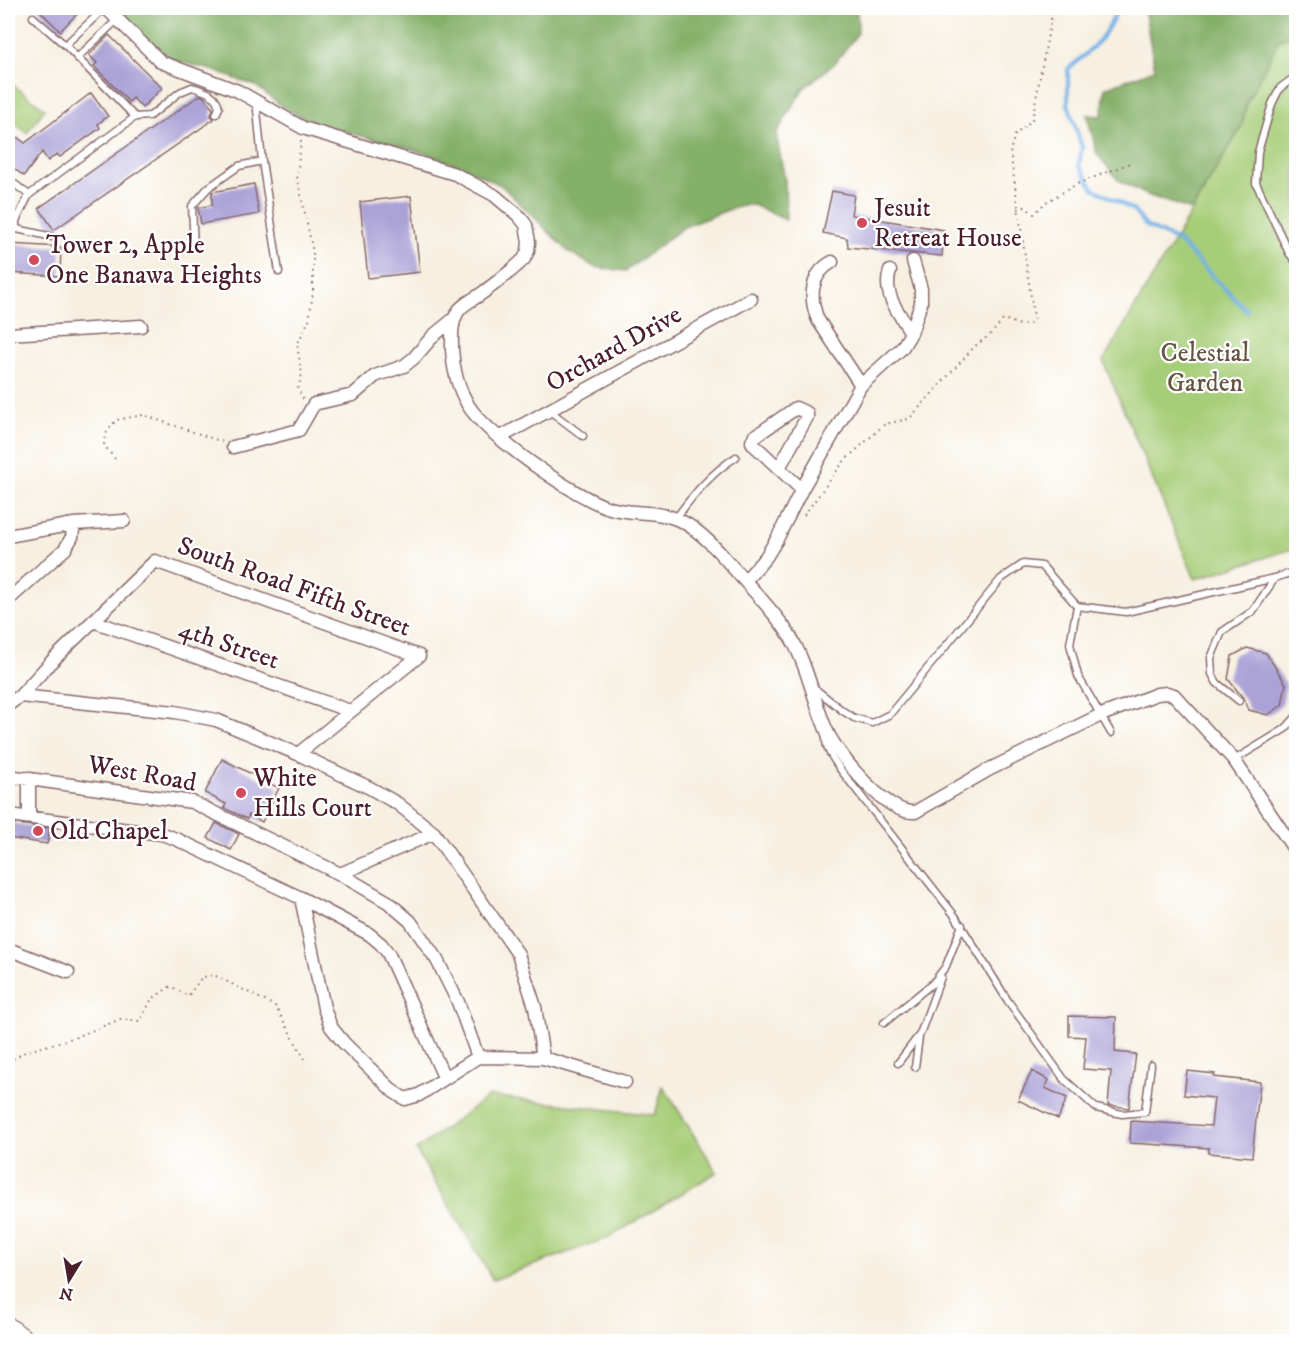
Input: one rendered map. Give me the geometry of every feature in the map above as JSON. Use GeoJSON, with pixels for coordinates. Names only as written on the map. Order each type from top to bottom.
{"type":"FeatureCollection","features":[{"type":"Feature","properties":{"kind":"street"},"geometry":{"type":"LineString","coordinates":[[106,8],[161,62],[221,84],[256,100],[303,128],[455,174],[494,195],[526,225],[528,251],[524,259],[464,305],[455,318],[433,336],[404,366],[375,376],[353,395],[314,404],[299,430],[233,447]]}},
{"type":"Feature","properties":{"kind":"street"},"geometry":{"type":"LineString","coordinates":[[745,581],[766,557],[861,385],[902,348],[911,333],[921,303],[921,289],[914,261]]}},
{"type":"Feature","properties":{"kind":"street"},"geometry":{"type":"LineString","coordinates":[[832,262],[824,266],[815,280],[813,308],[818,320],[861,385]]}},
{"type":"Feature","properties":{"kind":"street"},"geometry":{"type":"LineString","coordinates":[[890,271],[887,291],[911,333]]}},
{"type":"Feature","properties":{"kind":"street","name":"Orchard Drive"},"geometry":{"type":"LineString","coordinates":[[499,438],[751,299]]}},
{"type":"Feature","properties":{"kind":"street"},"geometry":{"type":"LineString","coordinates":[[455,318],[452,346],[453,365],[469,406],[499,438],[585,498],[610,508],[666,515],[694,528],[768,607],[790,637],[827,732],[850,765],[879,796],[898,810],[915,812],[990,769],[1101,715],[1157,694],[1167,693],[1174,695],[1234,760],[1296,852]]}},
{"type":"Feature","properties":{"kind":"street"},"geometry":{"type":"LineString","coordinates":[[8,334],[141,326]]}},
{"type":"Feature","properties":{"kind":"street"},"geometry":{"type":"LineString","coordinates":[[779,468],[807,417],[807,413],[796,408],[753,440],[754,445],[779,468],[802,489]]}},
{"type":"Feature","properties":{"kind":"street"},"geometry":{"type":"LineString","coordinates":[[8,536],[74,524],[124,521]]}},
{"type":"Feature","properties":{"kind":"street"},"geometry":{"type":"LineString","coordinates":[[8,600],[65,549],[72,537],[74,524]]}},
{"type":"Feature","properties":{"kind":"street","name":"South Road Fifth Street"},"geometry":{"type":"LineString","coordinates":[[93,621],[154,561],[419,656],[350,711]]}},
{"type":"Feature","properties":{"kind":"street"},"geometry":{"type":"LineString","coordinates":[[8,705],[20,696],[93,621]]}},
{"type":"Feature","properties":{"kind":"street","name":"4th Street"},"geometry":{"type":"LineString","coordinates":[[93,621],[350,711]]}},
{"type":"Feature","properties":{"kind":"street"},"geometry":{"type":"LineString","coordinates":[[20,696],[175,712],[216,720],[298,754],[398,804],[434,833],[518,954],[535,1007],[543,1058]]}},
{"type":"Feature","properties":{"kind":"street"},"geometry":{"type":"LineString","coordinates":[[298,754],[350,711]]}},
{"type":"Feature","properties":{"kind":"street","name":"West Road"},"geometry":{"type":"LineString","coordinates":[[8,776],[192,802],[340,874],[388,902],[410,921],[437,960],[458,1002],[478,1057]]}},
{"type":"Feature","properties":{"kind":"street"},"geometry":{"type":"LineString","coordinates":[[29,778],[29,818]]}},
{"type":"Feature","properties":{"kind":"street"},"geometry":{"type":"LineString","coordinates":[[8,815],[162,834],[301,898],[369,934],[388,953],[444,1077]]}},
{"type":"Feature","properties":{"kind":"street"},"geometry":{"type":"LineString","coordinates":[[340,874],[434,833]]}},
{"type":"Feature","properties":{"kind":"street"},"geometry":{"type":"LineString","coordinates":[[301,898],[324,1008],[331,1027],[344,1043],[394,1092],[405,1099],[419,1095],[478,1057],[543,1058],[625,1082]]}},
{"type":"Feature","properties":{"kind":"street"},"geometry":{"type":"LineString","coordinates":[[8,949],[68,972]]}},
{"type":"Feature","properties":{"kind":"street"},"geometry":{"type":"LineString","coordinates":[[8,1324],[32,1341]]}},
{"type":"Feature","properties":{"kind":"lane"},"geometry":{"type":"LineString","coordinates":[[65,45],[106,8]]}},
{"type":"Feature","properties":{"kind":"lane"},"geometry":{"type":"LineString","coordinates":[[33,18],[65,45],[135,117]]}},
{"type":"Feature","properties":{"kind":"lane"},"geometry":{"type":"LineString","coordinates":[[77,58],[118,20]]}},
{"type":"Feature","properties":{"kind":"lane"},"geometry":{"type":"LineString","coordinates":[[1296,76],[1280,88],[1272,104],[1258,152],[1256,183],[1289,253],[1296,262]]}},
{"type":"Feature","properties":{"kind":"lane"},"geometry":{"type":"LineString","coordinates":[[15,226],[29,195],[135,117],[150,116],[180,92],[192,87],[207,92],[218,101],[219,108],[216,114]]}},
{"type":"Feature","properties":{"kind":"lane"},"geometry":{"type":"LineString","coordinates":[[256,100],[262,161],[279,272]]}},
{"type":"Feature","properties":{"kind":"lane"},"geometry":{"type":"LineString","coordinates":[[194,247],[192,206],[208,188],[239,166],[262,161]]}},
{"type":"Feature","properties":{"kind":"lane"},"geometry":{"type":"LineString","coordinates":[[8,179],[29,195]]}},
{"type":"Feature","properties":{"kind":"lane"},"geometry":{"type":"LineString","coordinates":[[8,228],[15,226]]}},
{"type":"Feature","properties":{"kind":"lane"},"geometry":{"type":"LineString","coordinates":[[15,226],[17,229],[53,237]]}},
{"type":"Feature","properties":{"kind":"lane"},"geometry":{"type":"LineString","coordinates":[[549,411],[583,436]]}},
{"type":"Feature","properties":{"kind":"lane"},"geometry":{"type":"LineString","coordinates":[[675,519],[691,497],[718,469],[736,457]]}},
{"type":"Feature","properties":{"kind":"lane"},"geometry":{"type":"LineString","coordinates":[[808,683],[854,718],[872,723],[890,714],[1002,579],[1023,564],[1042,567],[1077,606],[1126,612],[1275,578],[1296,571]]}},
{"type":"Feature","properties":{"kind":"lane"},"geometry":{"type":"LineString","coordinates":[[1239,700],[1217,683],[1212,674],[1211,658],[1222,632],[1253,611],[1275,578]]}},
{"type":"Feature","properties":{"kind":"lane"},"geometry":{"type":"LineString","coordinates":[[1077,606],[1070,644],[1078,676],[1111,733]]}},
{"type":"Feature","properties":{"kind":"lane"},"geometry":{"type":"LineString","coordinates":[[1234,760],[1285,729],[1296,717]]}},
{"type":"Feature","properties":{"kind":"lane"},"geometry":{"type":"LineString","coordinates":[[827,732],[825,739],[828,750],[840,769],[962,926],[1008,1001],[1064,1079],[1096,1108],[1122,1114],[1145,1112],[1150,1065]]}},
{"type":"Feature","properties":{"kind":"lane"},"geometry":{"type":"LineString","coordinates":[[915,1067],[920,1034],[962,926]]}},
{"type":"Feature","properties":{"kind":"lane"},"geometry":{"type":"LineString","coordinates":[[884,1023],[933,983],[946,966]]}},
{"type":"Feature","properties":{"kind":"lane"},"geometry":{"type":"LineString","coordinates":[[898,1063],[920,1034]]}},
{"type":"Feature","properties":{"kind":"path"},"geometry":{"type":"LineString","coordinates":[[804,515],[845,460],[885,424],[909,419],[975,346],[990,335],[1004,319],[1020,325],[1030,324],[1034,318],[1010,151],[1015,135],[1032,120],[1053,8]]}},
{"type":"Feature","properties":{"kind":"path"},"geometry":{"type":"LineString","coordinates":[[303,128],[297,176],[313,252],[313,292],[309,320],[297,345],[302,374],[298,389],[309,412]]}},
{"type":"Feature","properties":{"kind":"path"},"geometry":{"type":"LineString","coordinates":[[1018,208],[1025,207],[1034,214],[1046,202],[1077,184],[1133,162]]}},
{"type":"Feature","properties":{"kind":"path"},"geometry":{"type":"LineString","coordinates":[[115,459],[104,445],[105,435],[116,420],[143,415],[233,447]]}},
{"type":"Feature","properties":{"kind":"path"},"geometry":{"type":"LineString","coordinates":[[1291,437],[1296,451]]}},
{"type":"Feature","properties":{"kind":"path"},"geometry":{"type":"LineString","coordinates":[[8,1062],[24,1052],[76,1037],[121,1019],[140,1021],[152,999],[171,986],[188,996],[202,977],[214,975],[275,1006],[306,1061]]}},
{"type":"Feature","properties":{"kind":"green space"},"geometry":{"type":"Polygon","coordinates":[[[114,8],[857,8],[858,33],[834,64],[803,89],[776,134],[785,180],[786,220],[754,205],[741,205],[684,227],[626,271],[594,267],[568,251],[501,185],[465,168],[412,149],[315,124],[283,107],[256,86],[156,53],[114,8]]]}},
{"type":"Feature","properties":{"kind":"green space"},"geometry":{"type":"Polygon","coordinates":[[[1144,8],[1296,8],[1296,31],[1279,40],[1246,104],[1242,126],[1192,210],[1147,195],[1118,180],[1097,154],[1087,115],[1102,116],[1105,88],[1155,69],[1144,8]]]}},
{"type":"Feature","properties":{"kind":"green space","name":"Celestial Garden"},"geometry":{"type":"Polygon","coordinates":[[[1296,31],[1296,548],[1195,579],[1103,361],[1242,126],[1246,104],[1279,40],[1296,31]]]}},
{"type":"Feature","properties":{"kind":"green space"},"geometry":{"type":"Polygon","coordinates":[[[8,81],[45,109],[27,133],[8,118],[8,81]]]}},
{"type":"Feature","properties":{"kind":"green space"},"geometry":{"type":"Polygon","coordinates":[[[663,1086],[717,1172],[610,1237],[493,1280],[416,1150],[489,1096],[655,1115],[663,1086]]]}},
{"type":"Feature","properties":{"kind":"building"},"geometry":{"type":"Polygon","coordinates":[[[37,8],[83,8],[60,31],[37,8]]]}},
{"type":"Feature","properties":{"kind":"building"},"geometry":{"type":"Polygon","coordinates":[[[109,35],[162,88],[142,108],[133,98],[129,102],[94,66],[97,63],[89,55],[109,35]]]}},
{"type":"Feature","properties":{"kind":"building"},"geometry":{"type":"Polygon","coordinates":[[[91,93],[108,116],[98,124],[100,128],[60,157],[57,154],[48,161],[42,152],[24,176],[8,164],[8,130],[25,143],[91,93]]]}},
{"type":"Feature","properties":{"kind":"building"},"geometry":{"type":"Polygon","coordinates":[[[200,95],[213,109],[211,115],[214,119],[54,230],[39,208],[200,95]]]}},
{"type":"Feature","properties":{"kind":"building"},"geometry":{"type":"Polygon","coordinates":[[[254,184],[259,214],[201,224],[198,208],[212,205],[212,192],[254,184]]]}},
{"type":"Feature","properties":{"kind":"building","name":"Jesuit Retreat House"},"geometry":{"type":"Polygon","coordinates":[[[832,191],[854,195],[851,215],[944,230],[942,256],[848,247],[847,238],[823,233],[832,191]]]}},
{"type":"Feature","properties":{"kind":"building"},"geometry":{"type":"Polygon","coordinates":[[[411,196],[420,272],[368,278],[360,202],[411,196]]]}},
{"type":"Feature","properties":{"kind":"building","name":"Tower 2, Apple One Banawa Heights"},"geometry":{"type":"Polygon","coordinates":[[[8,244],[61,247],[60,276],[8,273],[8,244]]]}},
{"type":"Feature","properties":{"kind":"building"},"geometry":{"type":"Polygon","coordinates":[[[1247,648],[1266,653],[1286,684],[1282,705],[1268,715],[1249,710],[1244,699],[1228,679],[1232,656],[1247,648]]]}},
{"type":"Feature","properties":{"kind":"building"},"geometry":{"type":"Polygon","coordinates":[[[222,759],[279,788],[262,822],[249,815],[247,819],[224,808],[226,804],[205,793],[222,759]]]}},
{"type":"Feature","properties":{"kind":"building"},"geometry":{"type":"Polygon","coordinates":[[[8,823],[50,828],[47,844],[8,838],[8,823]]]}},
{"type":"Feature","properties":{"kind":"building"},"geometry":{"type":"Polygon","coordinates":[[[216,823],[239,834],[231,850],[208,838],[216,823]]]}},
{"type":"Feature","properties":{"kind":"building"},"geometry":{"type":"Polygon","coordinates":[[[1069,1016],[1116,1017],[1115,1052],[1136,1054],[1129,1108],[1108,1105],[1111,1071],[1083,1069],[1086,1037],[1069,1036],[1069,1016]]]}},
{"type":"Feature","properties":{"kind":"building"},"geometry":{"type":"Polygon","coordinates":[[[1032,1071],[1049,1080],[1045,1088],[1067,1098],[1058,1119],[1018,1100],[1032,1071]]]}},
{"type":"Feature","properties":{"kind":"building"},"geometry":{"type":"Polygon","coordinates":[[[1187,1071],[1215,1074],[1214,1077],[1260,1082],[1252,1157],[1208,1153],[1209,1148],[1130,1143],[1131,1121],[1211,1126],[1214,1098],[1184,1095],[1187,1071]]]}},
{"type":"Feature","properties":{"kind":"waterway"},"geometry":{"type":"LineString","coordinates":[[1118,8],[1098,42],[1068,69],[1068,104],[1082,147],[1079,165],[1093,188],[1133,210],[1146,226],[1178,241],[1247,311]]}},
{"type":"Feature","properties":{"kind":"place","name":"Jesuit Retreat House"},"geometry":{"type":"Point","coordinates":[862,223]}},
{"type":"Feature","properties":{"kind":"place","name":"Tower 2, Apple One Banawa Heights"},"geometry":{"type":"Point","coordinates":[34,260]}},
{"type":"Feature","properties":{"kind":"place","name":"White Hills Court"},"geometry":{"type":"Point","coordinates":[241,793]}},
{"type":"Feature","properties":{"kind":"place","name":"Old Chapel"},"geometry":{"type":"Point","coordinates":[38,831]}}]}
